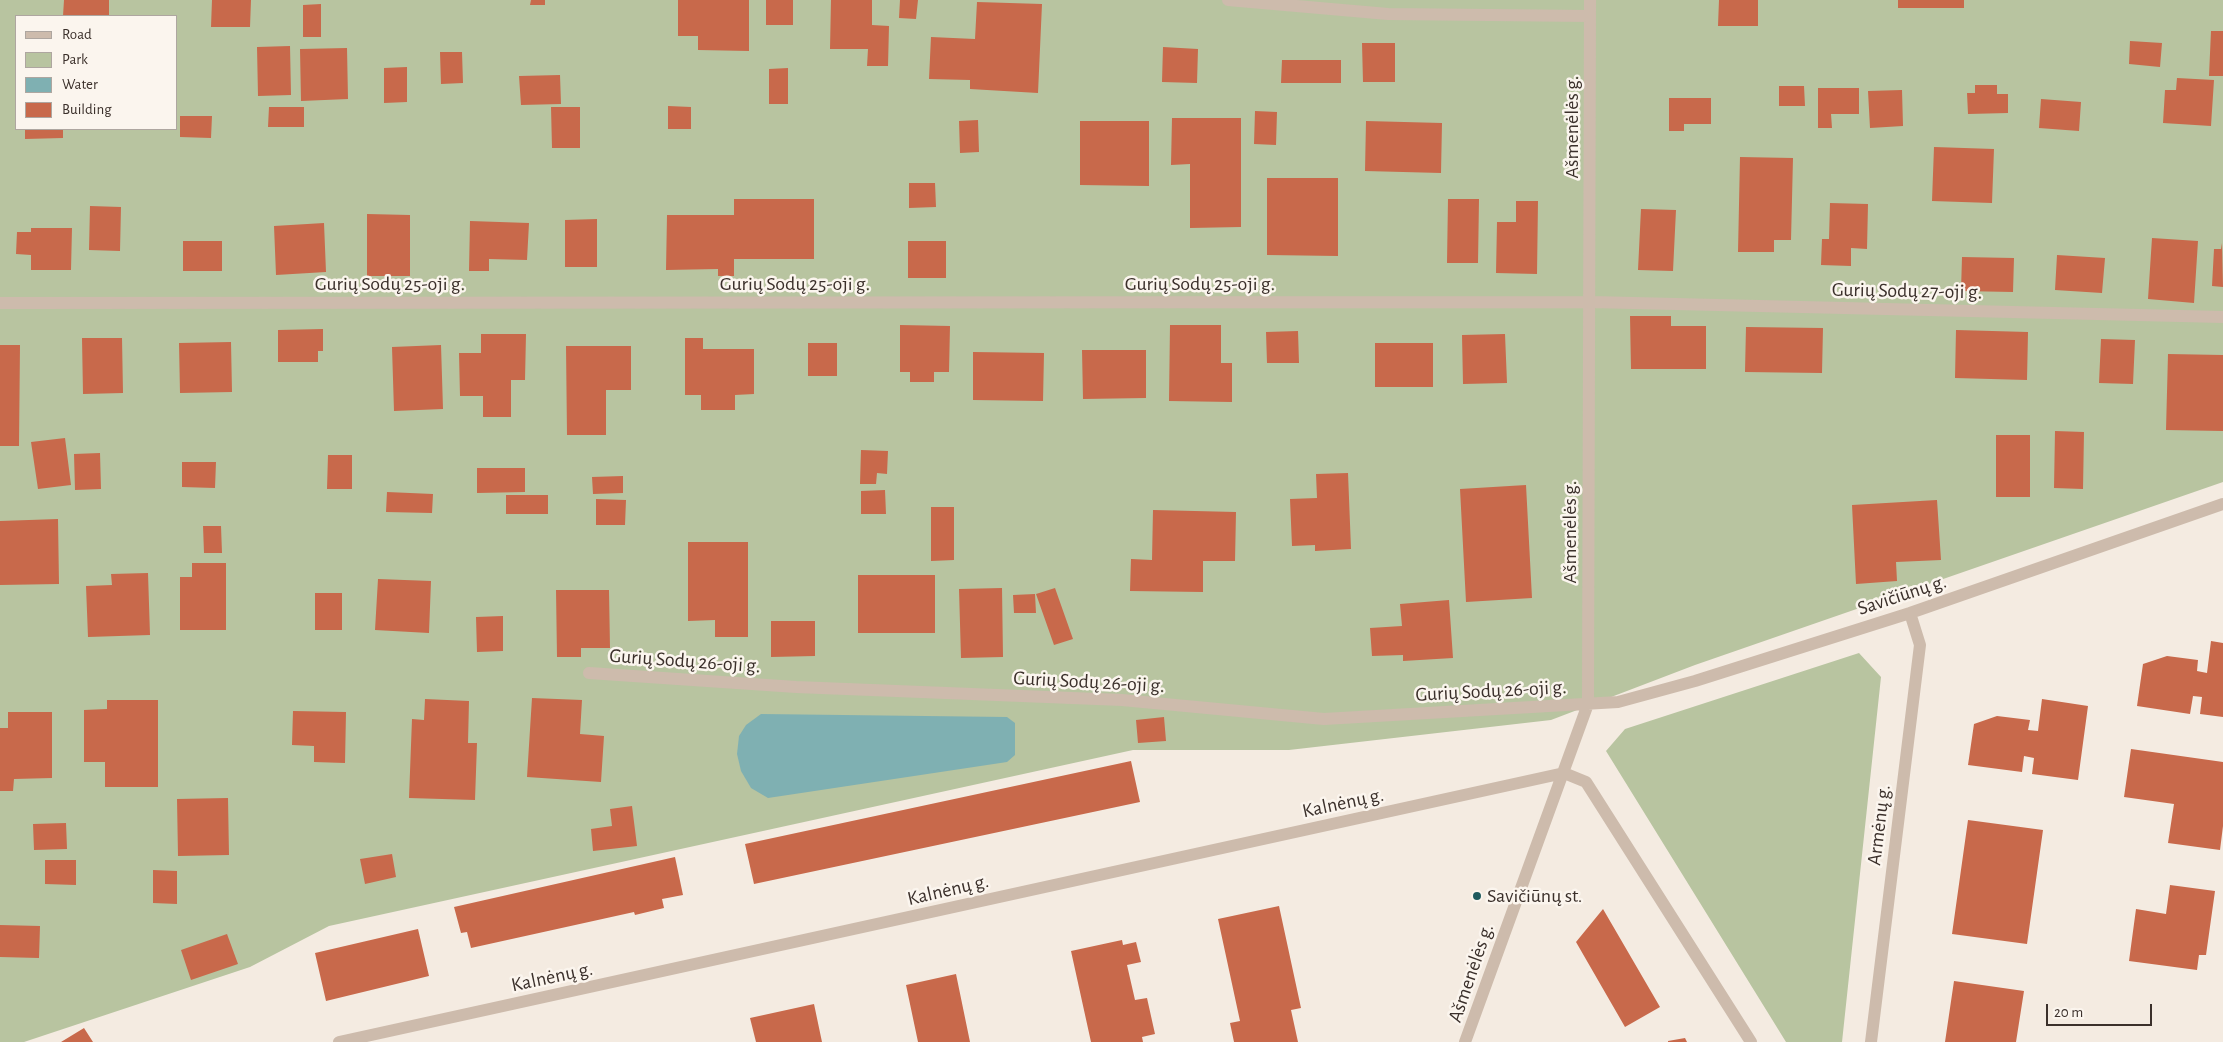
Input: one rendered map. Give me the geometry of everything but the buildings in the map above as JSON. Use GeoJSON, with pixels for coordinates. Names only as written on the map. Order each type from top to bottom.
{"type":"FeatureCollection","features":[{"type":"Feature","properties":{"kind":"street"},"geometry":{"type":"LineString","coordinates":[[1228,0],[1388,14],[1590,16]]}},
{"type":"Feature","properties":{"kind":"street","name":"Ašmenėlės g."},"geometry":{"type":"LineString","coordinates":[[1465,1042],[1588,704],[1591,302],[1590,0]]}},
{"type":"Feature","properties":{"kind":"street","name":"Gurių Sodų 25-oji g."},"geometry":{"type":"LineString","coordinates":[[0,303],[1591,302]]}},
{"type":"Feature","properties":{"kind":"street","name":"Gurių Sodų 27-oji g."},"geometry":{"type":"LineString","coordinates":[[1591,302],[2223,317]]}},
{"type":"Feature","properties":{"kind":"street","name":"Savičiūnų g."},"geometry":{"type":"LineString","coordinates":[[1588,704],[1618,702],[1695,681],[1910,613],[2223,504]]}},
{"type":"Feature","properties":{"kind":"street","name":"Armėnų g."},"geometry":{"type":"LineString","coordinates":[[1871,1042],[1920,645],[1910,613]]}},
{"type":"Feature","properties":{"kind":"street","name":"Gurių Sodų 26-oji g."},"geometry":{"type":"LineString","coordinates":[[589,673],[796,687],[1122,700],[1324,719],[1588,704]]}},
{"type":"Feature","properties":{"kind":"street"},"geometry":{"type":"LineString","coordinates":[[1564,773],[1586,782],[1751,1042]]}},
{"type":"Feature","properties":{"kind":"street","name":"Kalnėnų g."},"geometry":{"type":"LineString","coordinates":[[339,1042],[1564,773]]}},
{"type":"Feature","properties":{"kind":"green space"},"geometry":{"type":"Polygon","coordinates":[[[0,0],[2223,0],[2223,482],[1695,665],[1551,720],[1289,750],[1133,750],[329,926],[250,967],[24,1042],[0,1042],[0,0]]]}},
{"type":"Feature","properties":{"kind":"green space"},"geometry":{"type":"Polygon","coordinates":[[[1859,653],[1881,677],[1842,1042],[1786,1042],[1606,751],[1625,729],[1859,653]]]}},
{"type":"Feature","properties":{"kind":"water"},"geometry":{"type":"Polygon","coordinates":[[[761,714],[1007,717],[1015,723],[1015,755],[1007,762],[768,798],[751,788],[741,771],[737,754],[739,736],[746,725],[761,714]]]}},
{"type":"Feature","properties":{"kind":"place","name":"Savičiūnų st."},"geometry":{"type":"Point","coordinates":[1477,896]}}]}
